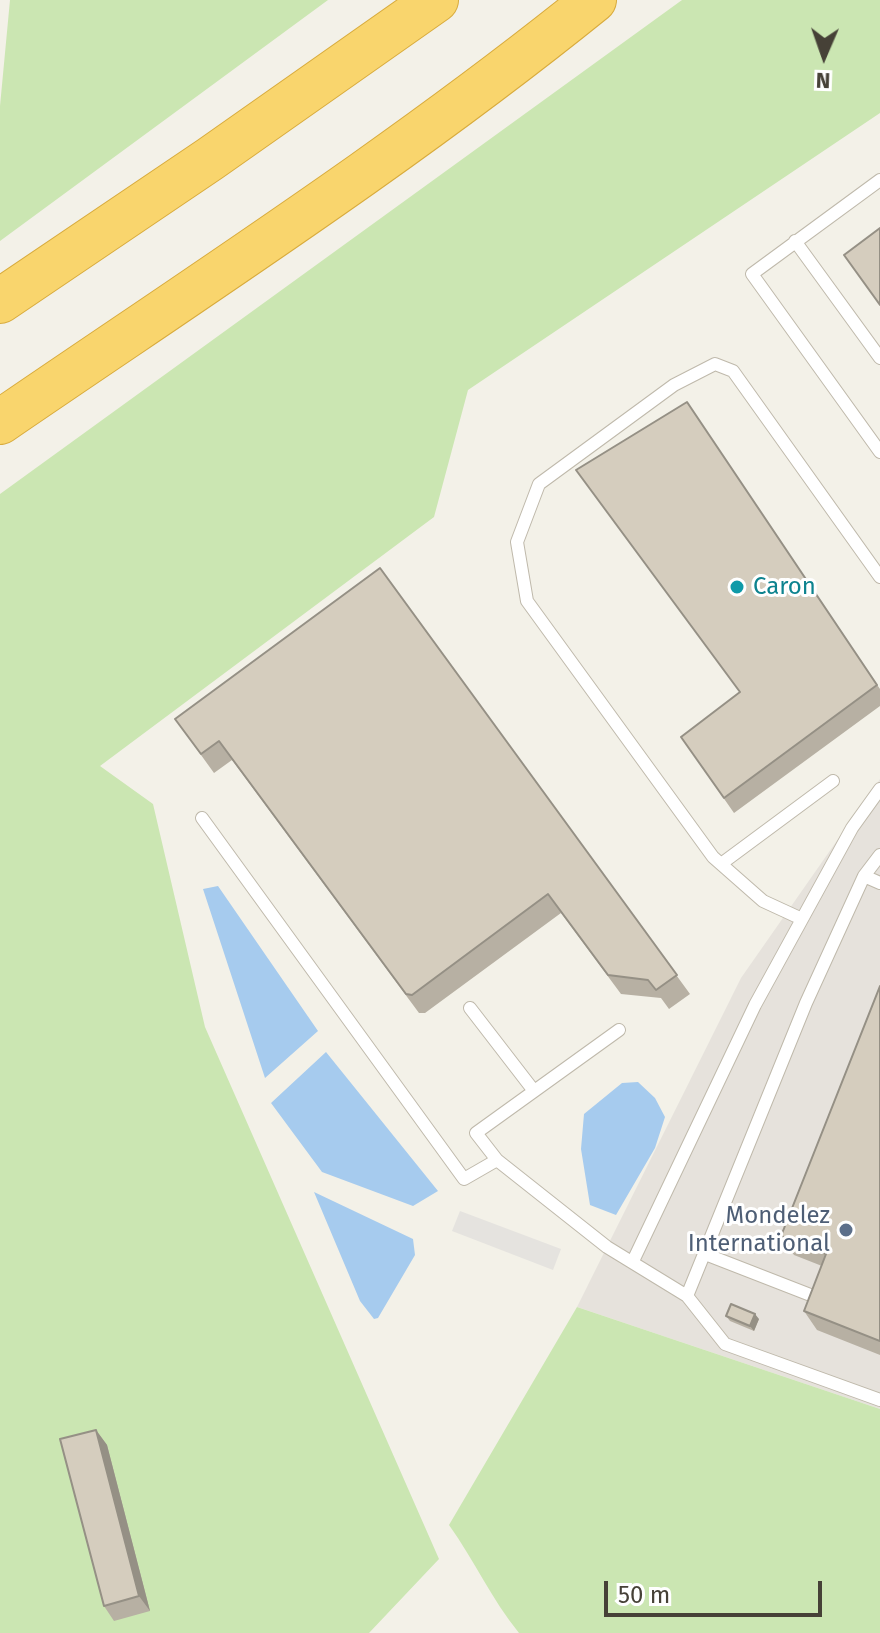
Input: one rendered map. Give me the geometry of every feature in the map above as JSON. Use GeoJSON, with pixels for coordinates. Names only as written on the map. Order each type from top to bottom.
{"type":"FeatureCollection","features":[{"type":"Feature","properties":{"kind":"highway"},"geometry":{"type":"LineString","coordinates":[[0,301],[223,151],[436,0]]}},
{"type":"Feature","properties":{"kind":"highway"},"geometry":{"type":"LineString","coordinates":[[0,422],[334,193],[541,43],[594,0]]}},
{"type":"Feature","properties":{"kind":"lane"},"geometry":{"type":"LineString","coordinates":[[880,180],[752,274],[880,452]]}},
{"type":"Feature","properties":{"kind":"lane"},"geometry":{"type":"LineString","coordinates":[[795,241],[880,358]]}},
{"type":"Feature","properties":{"kind":"lane"},"geometry":{"type":"LineString","coordinates":[[802,919],[763,901],[713,857],[527,601],[517,542],[539,484],[674,385],[715,364],[733,371],[880,577]]}},
{"type":"Feature","properties":{"kind":"lane"},"geometry":{"type":"LineString","coordinates":[[721,864],[833,781]]}},
{"type":"Feature","properties":{"kind":"lane"},"geometry":{"type":"LineString","coordinates":[[633,1261],[755,1005],[852,828],[880,789]]}},
{"type":"Feature","properties":{"kind":"lane"},"geometry":{"type":"LineString","coordinates":[[202,818],[464,1179],[497,1160]]}},
{"type":"Feature","properties":{"kind":"lane"},"geometry":{"type":"LineString","coordinates":[[687,1296],[806,1003],[864,876],[880,855]]}},
{"type":"Feature","properties":{"kind":"lane"},"geometry":{"type":"LineString","coordinates":[[864,876],[880,883]]}},
{"type":"Feature","properties":{"kind":"lane"},"geometry":{"type":"LineString","coordinates":[[470,1008],[534,1091]]}},
{"type":"Feature","properties":{"kind":"lane"},"geometry":{"type":"LineString","coordinates":[[619,1030],[476,1133],[497,1160],[607,1247],[687,1296],[725,1344],[880,1400]]}},
{"type":"Feature","properties":{"kind":"lane"},"geometry":{"type":"LineString","coordinates":[[705,1254],[813,1296]]}},
{"type":"Feature","properties":{"kind":"shaded area"},"geometry":{"type":"Polygon","coordinates":[[[880,779],[880,1409],[577,1307],[741,978],[880,779]]]}},
{"type":"Feature","properties":{"kind":"shaded area"},"geometry":{"type":"Polygon","coordinates":[[[460,1211],[561,1249],[553,1270],[452,1231],[460,1211]]]}},
{"type":"Feature","properties":{"kind":"green space"},"geometry":{"type":"Polygon","coordinates":[[[10,0],[328,0],[0,241],[0,106],[10,0]]]}},
{"type":"Feature","properties":{"kind":"green space"},"geometry":{"type":"Polygon","coordinates":[[[682,0],[880,0],[880,113],[468,390],[434,517],[100,766],[153,804],[205,1027],[439,1559],[369,1633],[0,1633],[0,494],[682,0]]]}},
{"type":"Feature","properties":{"kind":"green space"},"geometry":{"type":"Polygon","coordinates":[[[577,1307],[880,1409],[880,1633],[519,1633],[449,1525],[577,1307]]]}},
{"type":"Feature","properties":{"kind":"water"},"geometry":{"type":"Polygon","coordinates":[[[218,886],[318,1031],[265,1078],[203,889],[218,886]]]}},
{"type":"Feature","properties":{"kind":"water"},"geometry":{"type":"Polygon","coordinates":[[[326,1052],[438,1191],[413,1206],[322,1172],[271,1103],[326,1052]]]}},
{"type":"Feature","properties":{"kind":"water"},"geometry":{"type":"Polygon","coordinates":[[[638,1082],[655,1098],[665,1117],[655,1148],[616,1215],[590,1205],[581,1149],[584,1114],[622,1083],[638,1082]]]}},
{"type":"Feature","properties":{"kind":"water"},"geometry":{"type":"Polygon","coordinates":[[[314,1192],[413,1239],[415,1255],[378,1318],[374,1319],[360,1301],[314,1192]]]}},
{"type":"Feature","properties":{"kind":"building"},"geometry":{"type":"Polygon","coordinates":[[[880,228],[880,305],[844,255],[880,228]]]}},
{"type":"Feature","properties":{"kind":"building","name":"Caron"},"geometry":{"type":"Polygon","coordinates":[[[687,402],[877,685],[724,798],[681,737],[740,692],[576,470],[687,402]]]}},
{"type":"Feature","properties":{"kind":"building"},"geometry":{"type":"Polygon","coordinates":[[[380,568],[677,975],[656,990],[648,980],[608,975],[548,894],[412,995],[406,994],[219,741],[201,754],[175,719],[380,568]]]}},
{"type":"Feature","properties":{"kind":"building"},"geometry":{"type":"Polygon","coordinates":[[[880,986],[880,1341],[804,1311],[826,1254],[781,1236],[880,986]]]}},
{"type":"Feature","properties":{"kind":"building"},"geometry":{"type":"Polygon","coordinates":[[[731,1304],[755,1314],[750,1326],[726,1316],[731,1304]]]}},
{"type":"Feature","properties":{"kind":"building"},"geometry":{"type":"Polygon","coordinates":[[[96,1430],[139,1596],[104,1606],[60,1439],[96,1430]]]}},
{"type":"Feature","properties":{"kind":"place","name":"Caron"},"geometry":{"type":"Point","coordinates":[737,587]}},
{"type":"Feature","properties":{"kind":"place","name":"Mondelez International"},"geometry":{"type":"Point","coordinates":[846,1230]}}]}
